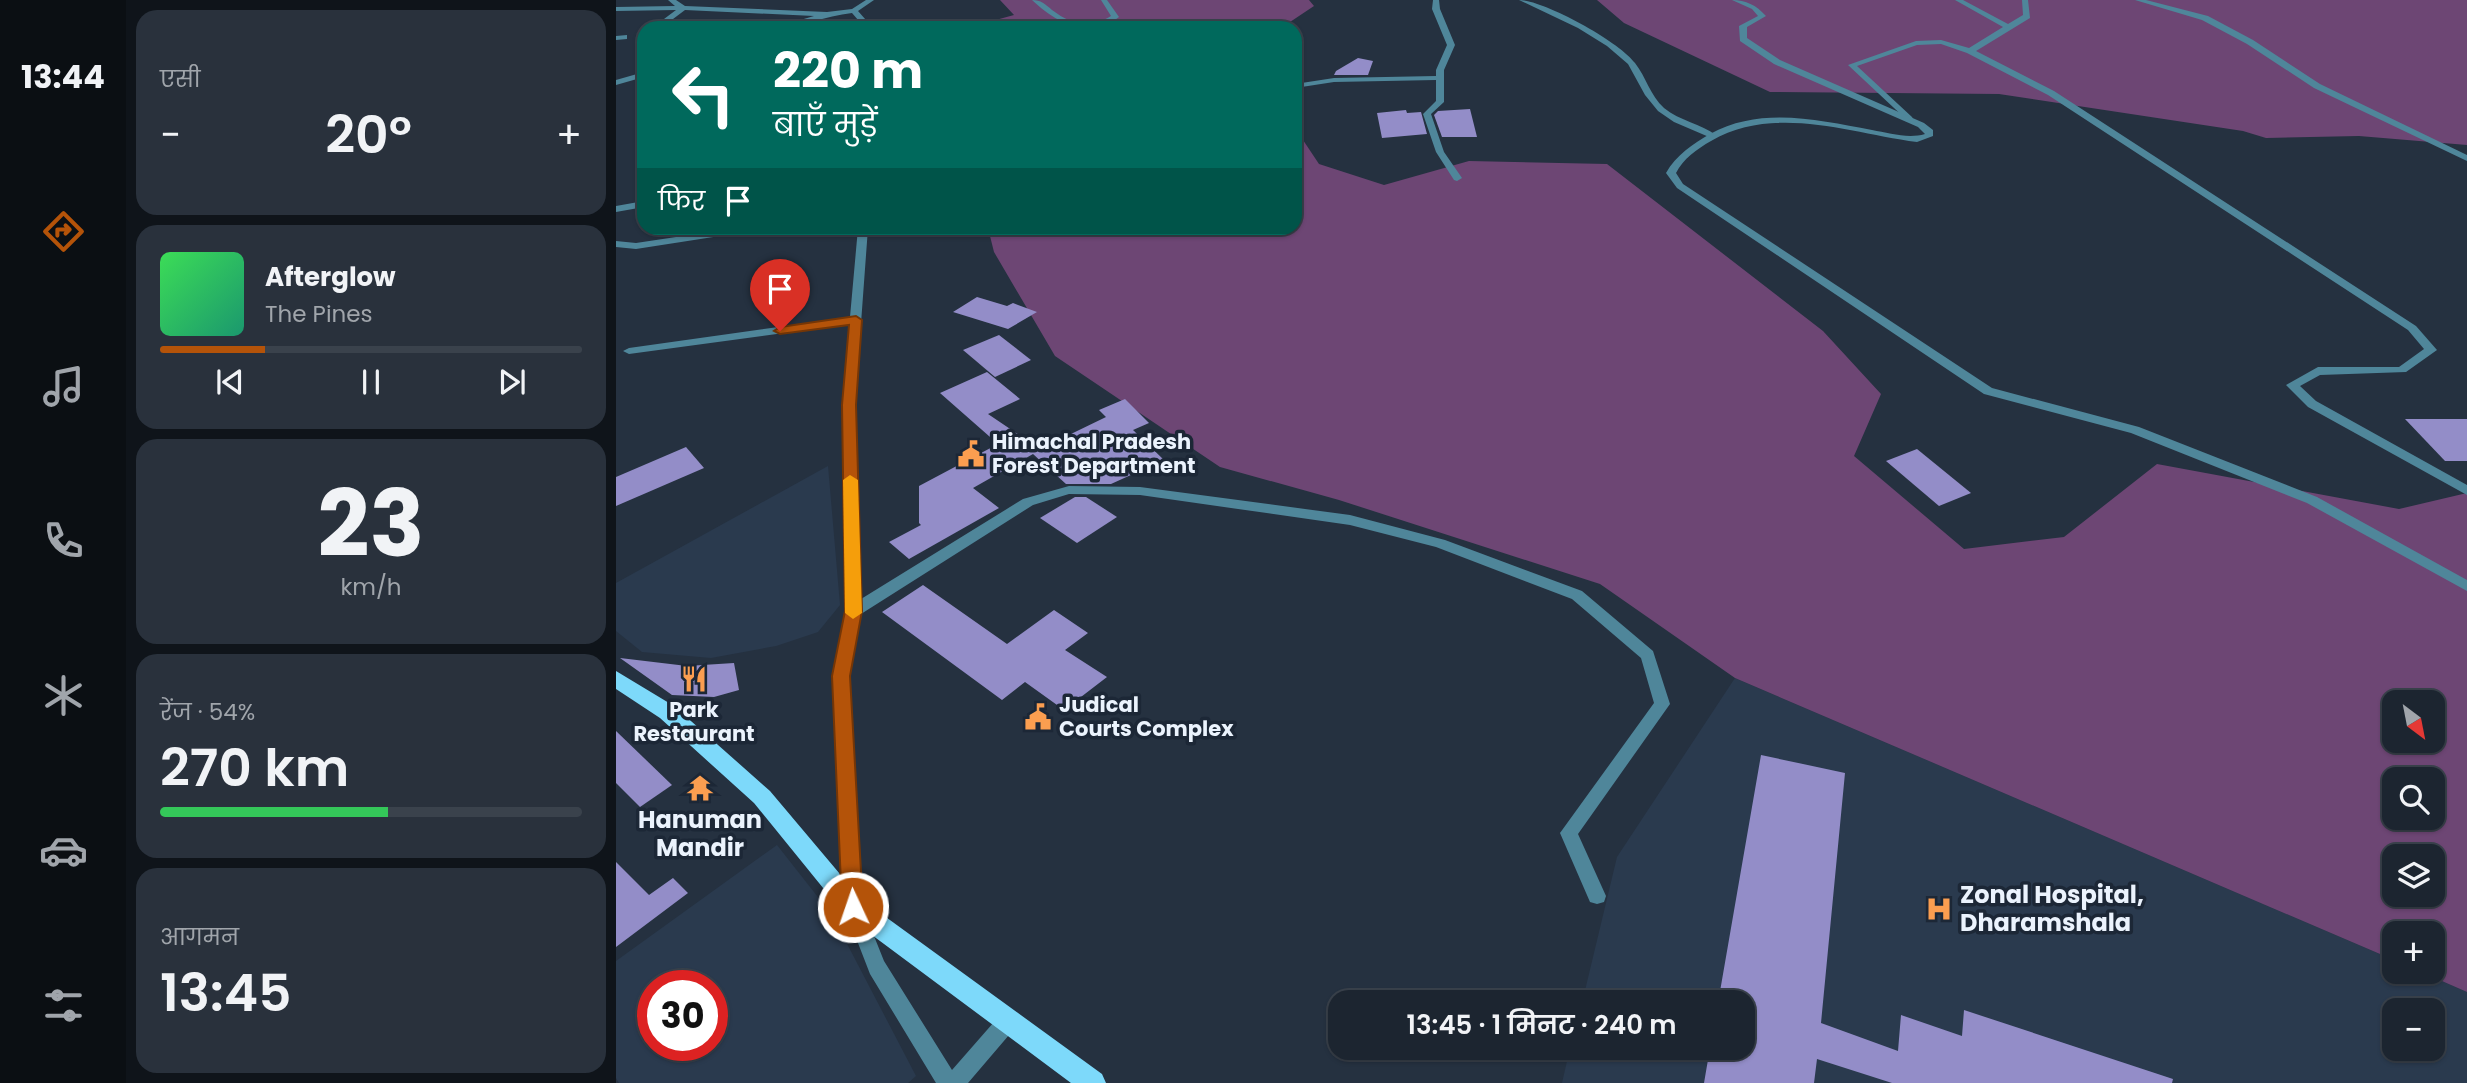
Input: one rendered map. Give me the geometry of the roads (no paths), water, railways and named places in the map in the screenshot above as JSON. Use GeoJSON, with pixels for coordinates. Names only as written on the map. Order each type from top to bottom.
{"type":"FeatureCollection","features":[{"type":"Feature","properties":{"kind":"main road"},"geometry":{"type":"LineString","coordinates":[[616,679],[667,712],[762,797],[853,907],[1093,1083]]}},
{"type":"Feature","properties":{"kind":"street"},"geometry":{"type":"LineString","coordinates":[[671,0],[683,8]]}},
{"type":"Feature","properties":{"kind":"street"},"geometry":{"type":"LineString","coordinates":[[707,9],[732,0]]}},
{"type":"Feature","properties":{"kind":"street"},"geometry":{"type":"LineString","coordinates":[[616,9],[683,8],[827,14],[854,11],[871,0]]}},
{"type":"Feature","properties":{"kind":"street"},"geometry":{"type":"LineString","coordinates":[[1035,0],[1061,21]]}},
{"type":"Feature","properties":{"kind":"street"},"geometry":{"type":"LineString","coordinates":[[1104,0],[1115,17],[1109,21]]}},
{"type":"Feature","properties":{"kind":"street"},"geometry":{"type":"LineString","coordinates":[[1436,0],[1436,9],[1451,45],[1440,70],[1440,102],[1427,114],[1440,152],[1457,178]]}},
{"type":"Feature","properties":{"kind":"street"},"geometry":{"type":"LineString","coordinates":[[1522,0],[1613,46],[1631,62],[1649,97],[1660,108],[1676,121],[1712,135]]}},
{"type":"Feature","properties":{"kind":"street"},"geometry":{"type":"LineString","coordinates":[[1735,0],[1754,8],[1762,16],[1743,26],[1743,39],[1777,62],[1928,128],[1929,136],[1905,138],[1832,124],[1763,119],[1736,123],[1712,135],[1676,164],[1671,173],[1674,182],[1988,391],[2135,430],[2312,500],[2467,586]]}},
{"type":"Feature","properties":{"kind":"street"},"geometry":{"type":"LineString","coordinates":[[1958,0],[2010,28]]}},
{"type":"Feature","properties":{"kind":"street"},"geometry":{"type":"LineString","coordinates":[[1970,51],[2027,16],[2025,0]]}},
{"type":"Feature","properties":{"kind":"street"},"geometry":{"type":"LineString","coordinates":[[2138,0],[2205,18],[2250,42],[2316,86],[2467,158]]}},
{"type":"Feature","properties":{"kind":"street"},"geometry":{"type":"LineString","coordinates":[[665,21],[683,8]]}},
{"type":"Feature","properties":{"kind":"street"},"geometry":{"type":"LineString","coordinates":[[854,11],[863,21]]}},
{"type":"Feature","properties":{"kind":"street"},"geometry":{"type":"LineString","coordinates":[[802,21],[827,14]]}},
{"type":"Feature","properties":{"kind":"street"},"geometry":{"type":"LineString","coordinates":[[1909,119],[1852,65],[1916,43],[1941,42],[1970,51],[2051,93],[2412,328],[2431,350],[2402,370],[2318,371],[2292,385],[2312,404],[2467,491]]}},
{"type":"Feature","properties":{"kind":"street"},"geometry":{"type":"LineString","coordinates":[[616,83],[637,76]]}},
{"type":"Feature","properties":{"kind":"street"},"geometry":{"type":"LineString","coordinates":[[1302,85],[1334,80],[1440,78]]}},
{"type":"Feature","properties":{"kind":"street"},"geometry":{"type":"LineString","coordinates":[[616,209],[637,205]]}},
{"type":"Feature","properties":{"kind":"street"},"geometry":{"type":"LineString","coordinates":[[616,244],[636,246],[707,235]]}},
{"type":"Feature","properties":{"kind":"street"},"geometry":{"type":"LineString","coordinates":[[862,235],[849,405],[854,611],[841,676],[853,907],[877,967],[948,1083]]}},
{"type":"Feature","properties":{"kind":"street"},"geometry":{"type":"LineString","coordinates":[[629,351],[856,320]]}},
{"type":"Feature","properties":{"kind":"street"},"geometry":{"type":"LineString","coordinates":[[854,611],[1028,502],[1069,489],[1140,492],[1350,520],[1440,543],[1564,590],[1577,595],[1648,655],[1662,704],[1569,833],[1597,895]]}},
{"type":"Feature","properties":{"kind":"street"},"geometry":{"type":"LineString","coordinates":[[954,1083],[1008,1021]]}},
{"type":"Feature","properties":{"kind":"place","name":"Himachal Pradesh Forest Department"},"geometry":{"type":"Point","coordinates":[971,454]}},
{"type":"Feature","properties":{"kind":"place","name":"Park Restaurant"},"geometry":{"type":"Point","coordinates":[694,679]}},
{"type":"Feature","properties":{"kind":"place","name":"Judical Courts Complex"},"geometry":{"type":"Point","coordinates":[1038,717]}},
{"type":"Feature","properties":{"kind":"place","name":"Hanuman Mandir"},"geometry":{"type":"Point","coordinates":[700,788]}},
{"type":"Feature","properties":{"kind":"place","name":"Zonal Hospital, Dharamshala"},"geometry":{"type":"Point","coordinates":[1939,909]}}]}
